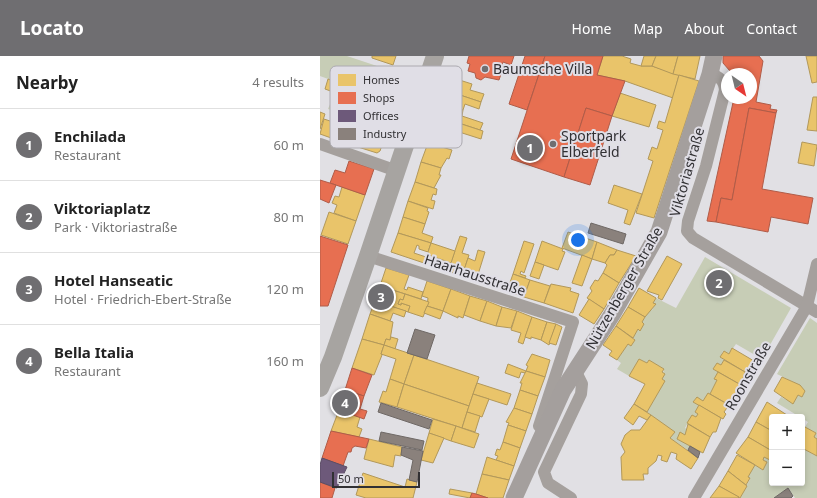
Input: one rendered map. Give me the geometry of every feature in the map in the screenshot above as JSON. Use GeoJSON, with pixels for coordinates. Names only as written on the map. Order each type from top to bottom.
{"type":"FeatureCollection","features":[{"type":"Feature","properties":{"kind":"main road"},"geometry":{"type":"LineString","coordinates":[[432,66],[435,56]]}},
{"type":"Feature","properties":{"kind":"main road"},"geometry":{"type":"LineString","coordinates":[[320,388],[333,356],[405,148]]}},
{"type":"Feature","properties":{"kind":"street","name":"Nützenberger Straße"},"geometry":{"type":"LineString","coordinates":[[514,498],[563,390],[613,313],[659,232],[710,74],[714,56]]}},
{"type":"Feature","properties":{"kind":"street","name":"Viktoriastraße"},"geometry":{"type":"LineString","coordinates":[[710,74],[721,78],[724,83],[725,90],[706,166],[688,221],[687,231],[693,238],[812,309]]}},
{"type":"Feature","properties":{"kind":"street"},"geometry":{"type":"LineString","coordinates":[[320,144],[330,148]]}},
{"type":"Feature","properties":{"kind":"street"},"geometry":{"type":"LineString","coordinates":[[331,148],[397,171]]}},
{"type":"Feature","properties":{"kind":"street","name":"Haarhausstraße"},"geometry":{"type":"LineString","coordinates":[[368,256],[573,322]]}},
{"type":"Feature","properties":{"kind":"street","name":"Roonstraße"},"geometry":{"type":"LineString","coordinates":[[694,498],[812,309],[817,264]]}},
{"type":"Feature","properties":{"kind":"street","name":"Nützenberger Straße"},"geometry":{"type":"LineString","coordinates":[[528,465],[573,322]]}},
{"type":"Feature","properties":{"kind":"street"},"geometry":{"type":"LineString","coordinates":[[571,498],[548,484],[544,472],[581,394],[582,384],[575,370]]}},
{"type":"Feature","properties":{"kind":"green space"},"geometry":{"type":"Polygon","coordinates":[[[320,56],[347,56],[377,66],[330,66],[330,80],[320,76],[320,56]]]}},
{"type":"Feature","properties":{"kind":"green space"},"geometry":{"type":"Polygon","coordinates":[[[705,257],[791,308],[762,359],[736,344],[729,354],[723,351],[720,357],[724,360],[721,365],[717,363],[713,369],[718,372],[714,379],[717,380],[710,394],[708,393],[703,401],[696,398],[693,402],[699,405],[695,412],[698,414],[696,417],[692,415],[685,428],[688,430],[685,435],[680,433],[677,438],[690,446],[688,450],[670,438],[674,432],[647,412],[665,381],[662,379],[664,369],[649,360],[647,363],[639,359],[629,376],[617,369],[621,363],[617,360],[628,344],[631,346],[635,340],[633,338],[638,329],[640,330],[644,324],[642,322],[650,309],[652,310],[655,304],[653,303],[656,298],[676,308],[705,257]]]}},
{"type":"Feature","properties":{"kind":"green space"},"geometry":{"type":"Polygon","coordinates":[[[810,318],[817,323],[817,439],[814,437],[816,433],[805,427],[808,422],[805,420],[805,414],[795,414],[777,403],[781,397],[793,403],[798,395],[802,397],[805,391],[799,385],[777,374],[810,318]]]}},
{"type":"Feature","properties":{"kind":"green space"},"geometry":{"type":"Polygon","coordinates":[[[805,450],[817,456],[817,498],[795,498],[788,488],[774,498],[740,498],[750,479],[748,477],[755,465],[763,470],[767,462],[763,460],[764,457],[769,460],[769,486],[805,486],[805,450]]]}},
{"type":"Feature","properties":{"kind":"building: Homes"},"geometry":{"type":"Polygon","coordinates":[[[372,56],[396,56],[393,65],[372,58],[372,56]]]}},
{"type":"Feature","properties":{"kind":"building: Homes"},"geometry":{"type":"Polygon","coordinates":[[[603,56],[622,56],[631,59],[630,63],[641,66],[652,66],[679,75],[673,98],[625,81],[597,75],[603,56]]]}},
{"type":"Feature","properties":{"kind":"building: Homes"},"geometry":{"type":"Polygon","coordinates":[[[644,56],[656,56],[652,66],[641,66],[644,56]]]}},
{"type":"Feature","properties":{"kind":"building: Homes"},"geometry":{"type":"Polygon","coordinates":[[[656,56],[678,56],[673,74],[652,66],[656,56]]]}},
{"type":"Feature","properties":{"kind":"building: Homes"},"geometry":{"type":"Polygon","coordinates":[[[678,56],[700,56],[695,79],[673,74],[678,56]]]}},
{"type":"Feature","properties":{"kind":"building: Homes"},"geometry":{"type":"Polygon","coordinates":[[[806,56],[817,56],[817,82],[812,83],[806,56]]]}},
{"type":"Feature","properties":{"kind":"building: Homes"},"geometry":{"type":"Polygon","coordinates":[[[679,75],[699,81],[654,218],[636,213],[653,161],[648,159],[652,147],[657,149],[663,130],[657,128],[659,121],[665,123],[679,75]]]}},
{"type":"Feature","properties":{"kind":"building: Homes"},"geometry":{"type":"Polygon","coordinates":[[[328,79],[330,80],[330,91],[325,89],[328,79]]]}},
{"type":"Feature","properties":{"kind":"building: Homes"},"geometry":{"type":"Polygon","coordinates":[[[462,81],[472,84],[470,90],[484,94],[481,102],[462,96],[462,81]]]}},
{"type":"Feature","properties":{"kind":"building: Homes"},"geometry":{"type":"Polygon","coordinates":[[[620,93],[656,105],[649,127],[612,116],[620,93]]]}},
{"type":"Feature","properties":{"kind":"building: Homes"},"geometry":{"type":"Polygon","coordinates":[[[462,96],[481,102],[479,109],[465,104],[463,110],[462,96]]]}},
{"type":"Feature","properties":{"kind":"building: Homes"},"geometry":{"type":"Polygon","coordinates":[[[813,97],[817,97],[817,131],[807,130],[813,97]]]}},
{"type":"Feature","properties":{"kind":"building: Homes"},"geometry":{"type":"Polygon","coordinates":[[[320,112],[325,114],[320,129],[320,112]]]}},
{"type":"Feature","properties":{"kind":"building: Homes"},"geometry":{"type":"Polygon","coordinates":[[[462,116],[483,123],[480,130],[462,124],[462,116]]]}},
{"type":"Feature","properties":{"kind":"building: Homes"},"geometry":{"type":"Polygon","coordinates":[[[324,119],[330,121],[330,138],[320,134],[324,119]]]}},
{"type":"Feature","properties":{"kind":"building: Homes"},"geometry":{"type":"Polygon","coordinates":[[[462,124],[483,131],[481,139],[462,133],[462,124]]]}},
{"type":"Feature","properties":{"kind":"building: Homes"},"geometry":{"type":"Polygon","coordinates":[[[802,142],[817,145],[814,166],[798,163],[802,142]]]}},
{"type":"Feature","properties":{"kind":"building: Homes"},"geometry":{"type":"Polygon","coordinates":[[[361,148],[381,148],[377,153],[361,148]]]}},
{"type":"Feature","properties":{"kind":"building: Homes"},"geometry":{"type":"Polygon","coordinates":[[[426,148],[445,148],[452,150],[449,159],[447,158],[441,168],[421,162],[426,148]]]}},
{"type":"Feature","properties":{"kind":"building: Homes"},"geometry":{"type":"Polygon","coordinates":[[[421,162],[441,168],[439,175],[441,175],[434,188],[415,182],[421,162]]]}},
{"type":"Feature","properties":{"kind":"building: Homes"},"geometry":{"type":"Polygon","coordinates":[[[415,182],[437,189],[436,195],[433,194],[431,200],[435,201],[433,209],[408,201],[415,182]]]}},
{"type":"Feature","properties":{"kind":"building: Homes"},"geometry":{"type":"Polygon","coordinates":[[[614,185],[642,194],[630,225],[624,223],[628,210],[608,203],[614,185]]]}},
{"type":"Feature","properties":{"kind":"building: Homes"},"geometry":{"type":"Polygon","coordinates":[[[342,187],[365,195],[356,221],[334,213],[337,205],[332,203],[335,196],[339,197],[342,187]]]}},
{"type":"Feature","properties":{"kind":"building: Homes"},"geometry":{"type":"Polygon","coordinates":[[[408,201],[428,208],[427,211],[429,212],[425,224],[403,217],[408,201]]]}},
{"type":"Feature","properties":{"kind":"building: Homes"},"geometry":{"type":"Polygon","coordinates":[[[329,212],[356,221],[348,244],[321,235],[329,212]]]}},
{"type":"Feature","properties":{"kind":"building: Homes"},"geometry":{"type":"Polygon","coordinates":[[[403,217],[425,224],[422,233],[433,237],[431,243],[398,233],[403,217]]]}},
{"type":"Feature","properties":{"kind":"building: Homes"},"geometry":{"type":"Polygon","coordinates":[[[568,232],[597,242],[592,259],[562,248],[568,232]]]}},
{"type":"Feature","properties":{"kind":"building: Homes"},"geometry":{"type":"Polygon","coordinates":[[[398,233],[431,243],[428,252],[419,249],[419,246],[417,245],[414,253],[426,257],[424,263],[391,252],[398,233]]]}},
{"type":"Feature","properties":{"kind":"building: Homes"},"geometry":{"type":"Polygon","coordinates":[[[460,236],[467,238],[462,253],[469,255],[462,276],[448,271],[460,236]]]}},
{"type":"Feature","properties":{"kind":"building: Homes"},"geometry":{"type":"Polygon","coordinates":[[[524,241],[534,244],[524,273],[521,271],[520,274],[526,276],[525,278],[513,274],[524,241]]]}},
{"type":"Feature","properties":{"kind":"building: Homes"},"geometry":{"type":"Polygon","coordinates":[[[542,241],[563,249],[562,251],[565,252],[558,270],[535,262],[542,241]]]}},
{"type":"Feature","properties":{"kind":"building: Homes"},"geometry":{"type":"Polygon","coordinates":[[[597,242],[617,250],[614,255],[610,255],[605,263],[592,259],[597,242]]]}},
{"type":"Feature","properties":{"kind":"building: Homes"},"geometry":{"type":"Polygon","coordinates":[[[431,243],[455,251],[451,263],[429,255],[428,252],[431,243]]]}},
{"type":"Feature","properties":{"kind":"building: Homes"},"geometry":{"type":"Polygon","coordinates":[[[478,250],[485,252],[476,281],[462,276],[468,258],[475,261],[478,250]]]}},
{"type":"Feature","properties":{"kind":"building: Homes"},"geometry":{"type":"Polygon","coordinates":[[[617,250],[636,256],[619,283],[603,273],[607,265],[605,263],[610,255],[614,255],[617,250]]]}},
{"type":"Feature","properties":{"kind":"building: Homes"},"geometry":{"type":"Polygon","coordinates":[[[582,255],[592,259],[582,286],[572,283],[582,255]]]}},
{"type":"Feature","properties":{"kind":"building: Homes"},"geometry":{"type":"Polygon","coordinates":[[[667,256],[682,264],[662,300],[658,298],[659,295],[647,291],[667,256]]]}},
{"type":"Feature","properties":{"kind":"building: Homes"},"geometry":{"type":"Polygon","coordinates":[[[535,262],[544,265],[539,279],[530,276],[535,262]]]}},
{"type":"Feature","properties":{"kind":"building: Homes"},"geometry":{"type":"Polygon","coordinates":[[[386,268],[409,275],[404,289],[407,290],[408,287],[423,292],[421,299],[380,286],[386,268]]]}},
{"type":"Feature","properties":{"kind":"building: Homes"},"geometry":{"type":"Polygon","coordinates":[[[603,273],[619,283],[604,309],[587,298],[592,291],[590,288],[595,280],[598,281],[603,273]]]}},
{"type":"Feature","properties":{"kind":"building: Homes"},"geometry":{"type":"Polygon","coordinates":[[[513,274],[530,280],[524,297],[507,291],[513,274]]]}},
{"type":"Feature","properties":{"kind":"building: Homes"},"geometry":{"type":"Polygon","coordinates":[[[530,280],[550,286],[544,303],[524,297],[530,280]]]}},
{"type":"Feature","properties":{"kind":"building: Homes"},"geometry":{"type":"Polygon","coordinates":[[[427,281],[451,289],[443,311],[427,306],[428,298],[422,296],[427,281]]]}},
{"type":"Feature","properties":{"kind":"building: Homes"},"geometry":{"type":"Polygon","coordinates":[[[551,284],[571,288],[570,291],[579,294],[573,313],[544,303],[551,284]]]}},
{"type":"Feature","properties":{"kind":"building: Homes"},"geometry":{"type":"Polygon","coordinates":[[[380,286],[405,294],[403,300],[400,299],[398,304],[401,305],[401,303],[410,306],[408,312],[375,301],[380,286]]]}},
{"type":"Feature","properties":{"kind":"building: Homes"},"geometry":{"type":"Polygon","coordinates":[[[639,288],[656,298],[653,303],[656,304],[645,317],[628,307],[639,288]]]}},
{"type":"Feature","properties":{"kind":"building: Homes"},"geometry":{"type":"Polygon","coordinates":[[[451,289],[470,296],[463,318],[458,316],[458,318],[443,311],[451,289]]]}},
{"type":"Feature","properties":{"kind":"building: Homes"},"geometry":{"type":"Polygon","coordinates":[[[405,294],[429,302],[423,317],[408,312],[410,306],[401,303],[401,305],[398,304],[400,299],[403,300],[405,294]]]}},
{"type":"Feature","properties":{"kind":"building: Homes"},"geometry":{"type":"Polygon","coordinates":[[[470,296],[487,301],[480,321],[464,315],[470,296]]]}},
{"type":"Feature","properties":{"kind":"building: Homes"},"geometry":{"type":"Polygon","coordinates":[[[589,299],[604,309],[594,324],[579,315],[589,299]]]}},
{"type":"Feature","properties":{"kind":"building: Homes"},"geometry":{"type":"Polygon","coordinates":[[[375,301],[406,311],[404,317],[393,313],[390,321],[370,314],[375,301]]]}},
{"type":"Feature","properties":{"kind":"building: Homes"},"geometry":{"type":"Polygon","coordinates":[[[487,301],[502,307],[496,326],[480,321],[487,301]]]}},
{"type":"Feature","properties":{"kind":"building: Homes"},"geometry":{"type":"Polygon","coordinates":[[[427,306],[443,311],[440,319],[424,313],[427,306]]]}},
{"type":"Feature","properties":{"kind":"building: Homes"},"geometry":{"type":"Polygon","coordinates":[[[502,307],[517,311],[511,328],[496,326],[502,307]]]}},
{"type":"Feature","properties":{"kind":"building: Homes"},"geometry":{"type":"Polygon","coordinates":[[[628,307],[645,317],[642,322],[644,324],[640,331],[638,329],[633,338],[616,326],[628,307]]]}},
{"type":"Feature","properties":{"kind":"building: Homes"},"geometry":{"type":"Polygon","coordinates":[[[517,311],[532,317],[523,344],[518,342],[521,333],[511,330],[517,311]]]}},
{"type":"Feature","properties":{"kind":"building: Homes"},"geometry":{"type":"Polygon","coordinates":[[[370,314],[393,322],[390,340],[386,339],[384,345],[362,339],[370,314]]]}},
{"type":"Feature","properties":{"kind":"building: Homes"},"geometry":{"type":"Polygon","coordinates":[[[532,317],[547,322],[541,340],[525,337],[532,317]]]}},
{"type":"Feature","properties":{"kind":"building: Homes"},"geometry":{"type":"Polygon","coordinates":[[[547,322],[556,324],[549,345],[541,340],[547,322]]]}},
{"type":"Feature","properties":{"kind":"building: Homes"},"geometry":{"type":"Polygon","coordinates":[[[556,324],[562,327],[556,345],[549,343],[556,324]]]}},
{"type":"Feature","properties":{"kind":"building: Homes"},"geometry":{"type":"Polygon","coordinates":[[[616,326],[635,340],[631,346],[628,344],[617,360],[609,355],[612,351],[603,345],[616,326]]]}},
{"type":"Feature","properties":{"kind":"building: Homes"},"geometry":{"type":"Polygon","coordinates":[[[391,337],[398,339],[395,349],[384,345],[386,339],[390,340],[391,337]]]}},
{"type":"Feature","properties":{"kind":"building: Homes"},"geometry":{"type":"Polygon","coordinates":[[[362,339],[384,345],[382,355],[374,375],[352,368],[362,339]]]}},
{"type":"Feature","properties":{"kind":"building: Homes"},"geometry":{"type":"Polygon","coordinates":[[[384,345],[414,355],[404,384],[390,379],[396,359],[381,354],[384,345]]]}},
{"type":"Feature","properties":{"kind":"building: Homes"},"geometry":{"type":"Polygon","coordinates":[[[732,348],[754,361],[745,372],[720,357],[724,351],[729,354],[732,348]]]}},
{"type":"Feature","properties":{"kind":"building: Homes"},"geometry":{"type":"Polygon","coordinates":[[[532,354],[550,360],[545,377],[526,371],[528,366],[526,365],[532,354]]]}},
{"type":"Feature","properties":{"kind":"building: Homes"},"geometry":{"type":"Polygon","coordinates":[[[414,355],[479,377],[469,406],[404,384],[414,355]]]}},
{"type":"Feature","properties":{"kind":"building: Homes"},"geometry":{"type":"Polygon","coordinates":[[[639,359],[647,363],[649,360],[664,369],[662,372],[665,374],[662,379],[665,381],[647,412],[634,404],[645,384],[629,376],[639,359]]]}},
{"type":"Feature","properties":{"kind":"building: Homes"},"geometry":{"type":"Polygon","coordinates":[[[724,360],[745,372],[741,385],[713,369],[717,363],[721,365],[724,360]]]}},
{"type":"Feature","properties":{"kind":"building: Homes"},"geometry":{"type":"Polygon","coordinates":[[[508,364],[526,371],[525,373],[521,372],[519,378],[505,373],[508,364]]]}},
{"type":"Feature","properties":{"kind":"building: Homes"},"geometry":{"type":"Polygon","coordinates":[[[526,371],[545,377],[538,396],[520,390],[522,383],[520,383],[526,371]]]}},
{"type":"Feature","properties":{"kind":"building: Homes"},"geometry":{"type":"Polygon","coordinates":[[[718,372],[741,385],[729,405],[710,394],[717,380],[714,379],[718,372]]]}},
{"type":"Feature","properties":{"kind":"building: Homes"},"geometry":{"type":"Polygon","coordinates":[[[782,377],[800,385],[805,391],[802,397],[798,395],[793,404],[774,391],[782,377]]]}},
{"type":"Feature","properties":{"kind":"building: Homes"},"geometry":{"type":"Polygon","coordinates":[[[390,379],[404,384],[397,407],[379,402],[383,391],[386,392],[390,379]]]}},
{"type":"Feature","properties":{"kind":"building: Homes"},"geometry":{"type":"Polygon","coordinates":[[[477,383],[511,394],[507,405],[473,394],[477,383]]]}},
{"type":"Feature","properties":{"kind":"building: Homes"},"geometry":{"type":"Polygon","coordinates":[[[404,384],[469,406],[462,428],[397,407],[404,384]]]}},
{"type":"Feature","properties":{"kind":"building: Homes"},"geometry":{"type":"Polygon","coordinates":[[[520,390],[538,396],[532,414],[514,408],[520,390]]]}},
{"type":"Feature","properties":{"kind":"building: Homes"},"geometry":{"type":"Polygon","coordinates":[[[708,393],[729,405],[724,412],[726,414],[723,419],[693,402],[697,397],[703,401],[708,393]]]}},
{"type":"Feature","properties":{"kind":"building: Homes"},"geometry":{"type":"Polygon","coordinates":[[[473,394],[489,399],[482,417],[467,412],[473,394]]]}},
{"type":"Feature","properties":{"kind":"building: Homes"},"geometry":{"type":"Polygon","coordinates":[[[767,402],[785,414],[769,414],[769,429],[756,422],[767,402]]]}},
{"type":"Feature","properties":{"kind":"building: Homes"},"geometry":{"type":"Polygon","coordinates":[[[634,404],[651,415],[647,420],[639,416],[633,425],[624,418],[634,404]]]}},
{"type":"Feature","properties":{"kind":"building: Homes"},"geometry":{"type":"Polygon","coordinates":[[[699,405],[721,418],[716,432],[713,432],[710,437],[687,423],[692,415],[696,417],[698,414],[695,412],[699,405]]]}},
{"type":"Feature","properties":{"kind":"building: Homes"},"geometry":{"type":"Polygon","coordinates":[[[514,408],[532,414],[526,431],[508,425],[509,423],[506,422],[514,408]]]}},
{"type":"Feature","properties":{"kind":"building: Homes"},"geometry":{"type":"Polygon","coordinates":[[[339,410],[360,417],[357,427],[362,429],[359,437],[331,431],[339,410]]]}},
{"type":"Feature","properties":{"kind":"building: Homes"},"geometry":{"type":"Polygon","coordinates":[[[467,412],[480,416],[475,432],[462,428],[467,412]]]}},
{"type":"Feature","properties":{"kind":"building: Homes"},"geometry":{"type":"Polygon","coordinates":[[[651,415],[675,432],[670,438],[698,458],[691,469],[676,459],[677,454],[671,452],[667,462],[661,460],[662,456],[658,455],[656,461],[648,468],[648,474],[643,474],[644,480],[622,480],[621,457],[625,452],[621,444],[625,435],[631,430],[640,430],[651,415]]]}},
{"type":"Feature","properties":{"kind":"building: Homes"},"geometry":{"type":"Polygon","coordinates":[[[433,419],[456,426],[451,441],[429,433],[433,419]]]}},
{"type":"Feature","properties":{"kind":"building: Homes"},"geometry":{"type":"Polygon","coordinates":[[[756,422],[769,429],[769,449],[748,437],[756,422]]]}},
{"type":"Feature","properties":{"kind":"building: Homes"},"geometry":{"type":"Polygon","coordinates":[[[688,424],[710,437],[703,453],[677,439],[680,432],[685,435],[688,424]]]}},
{"type":"Feature","properties":{"kind":"building: Homes"},"geometry":{"type":"Polygon","coordinates":[[[508,425],[526,431],[520,448],[503,442],[508,425]]]}},
{"type":"Feature","properties":{"kind":"building: Homes"},"geometry":{"type":"Polygon","coordinates":[[[456,426],[479,434],[474,448],[451,441],[456,426]]]}},
{"type":"Feature","properties":{"kind":"building: Homes"},"geometry":{"type":"Polygon","coordinates":[[[805,427],[816,433],[814,437],[817,439],[817,456],[805,450],[805,427]]]}},
{"type":"Feature","properties":{"kind":"building: Homes"},"geometry":{"type":"Polygon","coordinates":[[[429,433],[444,438],[433,463],[421,460],[429,433]]]}},
{"type":"Feature","properties":{"kind":"building: Homes"},"geometry":{"type":"Polygon","coordinates":[[[748,437],[769,449],[769,460],[764,457],[763,460],[767,462],[763,470],[736,453],[748,437]]]}},
{"type":"Feature","properties":{"kind":"building: Homes"},"geometry":{"type":"Polygon","coordinates":[[[369,439],[402,447],[401,456],[395,455],[393,467],[364,459],[369,439]]]}},
{"type":"Feature","properties":{"kind":"building: Homes"},"geometry":{"type":"Polygon","coordinates":[[[503,442],[520,448],[514,466],[496,460],[498,456],[495,455],[497,449],[500,450],[503,442]]]}},
{"type":"Feature","properties":{"kind":"building: Homes"},"geometry":{"type":"Polygon","coordinates":[[[737,455],[755,465],[748,477],[750,478],[746,485],[728,471],[737,455]]]}},
{"type":"Feature","properties":{"kind":"building: Homes"},"geometry":{"type":"Polygon","coordinates":[[[487,457],[514,466],[509,480],[482,474],[487,457]]]}},
{"type":"Feature","properties":{"kind":"building: Homes"},"geometry":{"type":"Polygon","coordinates":[[[728,471],[747,486],[740,498],[719,486],[728,471]]]}},
{"type":"Feature","properties":{"kind":"building: Homes"},"geometry":{"type":"Polygon","coordinates":[[[363,473],[405,487],[407,479],[417,482],[413,498],[366,498],[356,495],[363,473]]]}},
{"type":"Feature","properties":{"kind":"building: Homes"},"geometry":{"type":"Polygon","coordinates":[[[482,474],[509,480],[503,498],[488,498],[476,494],[482,474]]]}},
{"type":"Feature","properties":{"kind":"building: Homes"},"geometry":{"type":"Polygon","coordinates":[[[719,486],[739,497],[710,498],[719,486]]]}},
{"type":"Feature","properties":{"kind":"building: Homes"},"geometry":{"type":"Polygon","coordinates":[[[450,489],[472,493],[470,498],[449,494],[450,489]]]}},
{"type":"Feature","properties":{"kind":"building: Shops","name":"Baumsche Villa"},"geometry":{"type":"Polygon","coordinates":[[[469,56],[514,56],[511,65],[503,62],[501,67],[503,68],[499,80],[485,77],[481,80],[476,78],[475,73],[468,71],[470,64],[467,63],[469,56]]]}},
{"type":"Feature","properties":{"kind":"building: Shops"},"geometry":{"type":"Polygon","coordinates":[[[525,56],[545,56],[527,110],[509,104],[525,56]]]}},
{"type":"Feature","properties":{"kind":"building: Shops"},"geometry":{"type":"Polygon","coordinates":[[[545,56],[603,56],[597,75],[625,81],[612,116],[586,108],[564,177],[511,159],[545,56]]]}},
{"type":"Feature","properties":{"kind":"building: Shops"},"geometry":{"type":"Polygon","coordinates":[[[723,56],[759,56],[763,61],[757,96],[757,68],[727,68],[723,63],[723,56]]]}},
{"type":"Feature","properties":{"kind":"building: Shops"},"geometry":{"type":"Polygon","coordinates":[[[757,102],[771,105],[770,109],[777,110],[776,113],[749,108],[732,200],[721,198],[716,222],[707,221],[733,104],[757,104],[757,102]]]}},
{"type":"Feature","properties":{"kind":"building: Shops"},"geometry":{"type":"Polygon","coordinates":[[[586,108],[612,116],[590,185],[564,177],[586,108]]]}},
{"type":"Feature","properties":{"kind":"building: Shops"},"geometry":{"type":"Polygon","coordinates":[[[749,108],[776,113],[762,189],[813,198],[808,224],[771,217],[768,232],[716,222],[721,198],[732,200],[749,108]]]}},
{"type":"Feature","properties":{"kind":"building: Shops"},"geometry":{"type":"Polygon","coordinates":[[[349,161],[374,169],[365,195],[330,183],[335,170],[345,173],[349,161]]]}},
{"type":"Feature","properties":{"kind":"building: Shops"},"geometry":{"type":"Polygon","coordinates":[[[320,180],[336,185],[329,203],[320,199],[320,180]]]}},
{"type":"Feature","properties":{"kind":"building: Shops"},"geometry":{"type":"Polygon","coordinates":[[[320,236],[348,245],[328,306],[320,306],[320,236]]]}},
{"type":"Feature","properties":{"kind":"building: Shops"},"geometry":{"type":"Polygon","coordinates":[[[352,368],[372,375],[364,396],[345,390],[352,368]]]}},
{"type":"Feature","properties":{"kind":"building: Shops"},"geometry":{"type":"Polygon","coordinates":[[[345,390],[364,396],[360,409],[367,411],[364,419],[339,410],[345,390]]]}},
{"type":"Feature","properties":{"kind":"building: Shops"},"geometry":{"type":"Polygon","coordinates":[[[331,431],[369,439],[366,448],[355,446],[352,448],[351,452],[348,452],[343,466],[322,458],[331,431]]]}},
{"type":"Feature","properties":{"kind":"building: Shops"},"geometry":{"type":"Polygon","coordinates":[[[320,482],[335,488],[332,498],[320,498],[320,482]]]}},
{"type":"Feature","properties":{"kind":"building: Shops"},"geometry":{"type":"Polygon","coordinates":[[[472,493],[476,494],[488,498],[470,498],[472,493]]]}},
{"type":"Feature","properties":{"kind":"building: Offices"},"geometry":{"type":"Polygon","coordinates":[[[322,458],[347,467],[337,488],[320,482],[320,465],[322,458]]]}},
{"type":"Feature","properties":{"kind":"building: Industry"},"geometry":{"type":"Polygon","coordinates":[[[591,223],[626,234],[623,244],[588,233],[591,223]]]}},
{"type":"Feature","properties":{"kind":"building: Industry"},"geometry":{"type":"Polygon","coordinates":[[[415,329],[435,335],[427,359],[407,353],[415,329]]]}},
{"type":"Feature","properties":{"kind":"building: Industry"},"geometry":{"type":"Polygon","coordinates":[[[381,403],[432,420],[429,429],[378,412],[381,403]]]}},
{"type":"Feature","properties":{"kind":"building: Industry"},"geometry":{"type":"Polygon","coordinates":[[[381,432],[424,441],[422,450],[379,441],[381,432]]]}},
{"type":"Feature","properties":{"kind":"building: Industry"},"geometry":{"type":"Polygon","coordinates":[[[690,446],[700,452],[698,458],[688,450],[690,446]]]}},
{"type":"Feature","properties":{"kind":"building: Industry"},"geometry":{"type":"Polygon","coordinates":[[[402,447],[423,451],[417,482],[409,480],[413,460],[401,455],[402,447]]]}},
{"type":"Feature","properties":{"kind":"building: Industry"},"geometry":{"type":"Polygon","coordinates":[[[788,488],[793,496],[791,498],[774,498],[788,488]]]}},
{"type":"Feature","properties":{"kind":"place","name":"Baumsche Villa"},"geometry":{"type":"Point","coordinates":[485,69]}},
{"type":"Feature","properties":{"kind":"place","name":"Sportpark Elberfeld"},"geometry":{"type":"Point","coordinates":[553,144]}},
{"type":"Feature","properties":{"kind":"place","name":"Enchilada"},"geometry":{"type":"Point","coordinates":[530,148]}},
{"type":"Feature","properties":{"kind":"place","name":"Viktoriaplatz"},"geometry":{"type":"Point","coordinates":[719,283]}},
{"type":"Feature","properties":{"kind":"place","name":"Hotel Hanseatic"},"geometry":{"type":"Point","coordinates":[381,297]}},
{"type":"Feature","properties":{"kind":"place","name":"Bella Italia"},"geometry":{"type":"Point","coordinates":[345,403]}}]}
